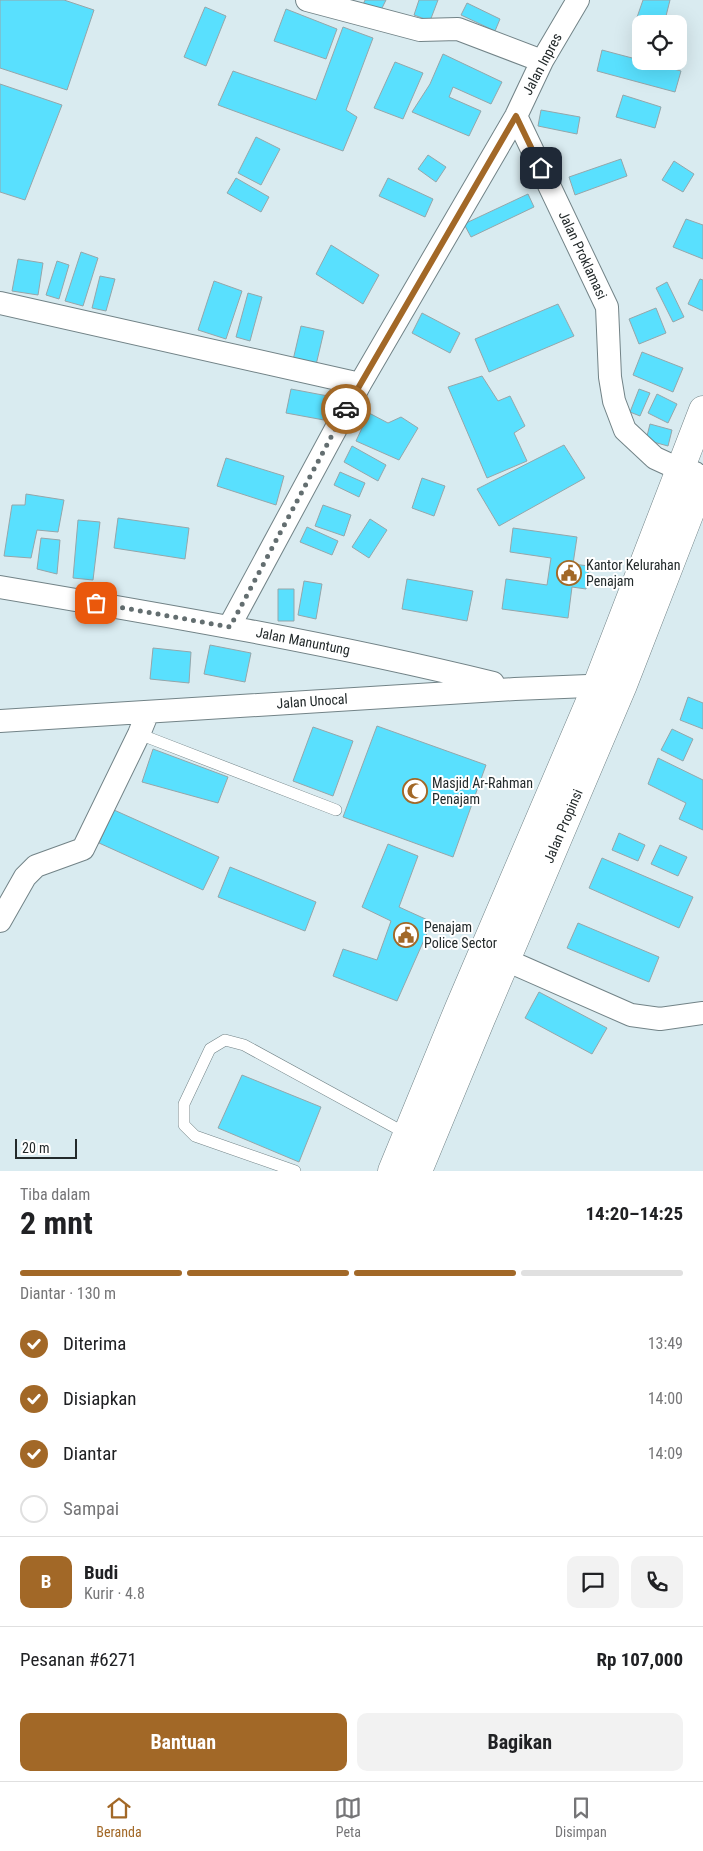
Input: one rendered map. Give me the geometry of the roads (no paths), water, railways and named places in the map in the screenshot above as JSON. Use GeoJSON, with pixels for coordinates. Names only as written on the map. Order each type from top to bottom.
{"type":"FeatureCollection","features":[{"type":"Feature","properties":{"kind":"highway"},"geometry":{"type":"LineString","coordinates":[[392,1171],[407,1134],[470,1013],[610,685],[695,474],[703,410]]}},
{"type":"Feature","properties":{"kind":"highway","name":"Jalan Propinsi"},"geometry":{"type":"LineString","coordinates":[[418,1171],[470,1013],[506,960],[610,685]]}},
{"type":"Feature","properties":{"kind":"street"},"geometry":{"type":"LineString","coordinates":[[307,0],[420,30],[458,29],[542,61]]}},
{"type":"Feature","properties":{"kind":"street","name":"Jalan Inpres"},"geometry":{"type":"LineString","coordinates":[[230,627],[360,384],[516,116],[542,61],[578,0]]}},
{"type":"Feature","properties":{"kind":"street","name":"Jalan Proklamasi"},"geometry":{"type":"LineString","coordinates":[[516,116],[607,307],[610,377],[614,401],[626,430],[655,458],[695,474]]}},
{"type":"Feature","properties":{"kind":"street"},"geometry":{"type":"LineString","coordinates":[[0,303],[360,384]]}},
{"type":"Feature","properties":{"kind":"street","name":"Jalan Manuntung"},"geometry":{"type":"LineString","coordinates":[[0,587],[230,627],[412,663],[515,689]]}},
{"type":"Feature","properties":{"kind":"street","name":"Jalan Unocal"},"geometry":{"type":"LineString","coordinates":[[0,722],[515,689],[610,685]]}},
{"type":"Feature","properties":{"kind":"street"},"geometry":{"type":"LineString","coordinates":[[0,921],[25,877],[36,866],[83,849],[148,712]]}},
{"type":"Feature","properties":{"kind":"street"},"geometry":{"type":"LineString","coordinates":[[506,960],[630,1015],[660,1019],[703,1013]]}},
{"type":"Feature","properties":{"kind":"lane"},"geometry":{"type":"LineString","coordinates":[[139,734],[336,810]]}},
{"type":"Feature","properties":{"kind":"lane"},"geometry":{"type":"LineString","coordinates":[[295,1171],[195,1136],[184,1125],[184,1104],[210,1049],[225,1040],[244,1045],[407,1134]]}},
{"type":"Feature","properties":{"kind":"place","name":"Kantor Kelurahan Penajam"},"geometry":{"type":"Point","coordinates":[569,573]}},
{"type":"Feature","properties":{"kind":"place","name":"Masjid Ar-Rahman Penajam"},"geometry":{"type":"Point","coordinates":[415,791]}},
{"type":"Feature","properties":{"kind":"place","name":"Penajam Police Sector"},"geometry":{"type":"Point","coordinates":[406,935]}}]}
